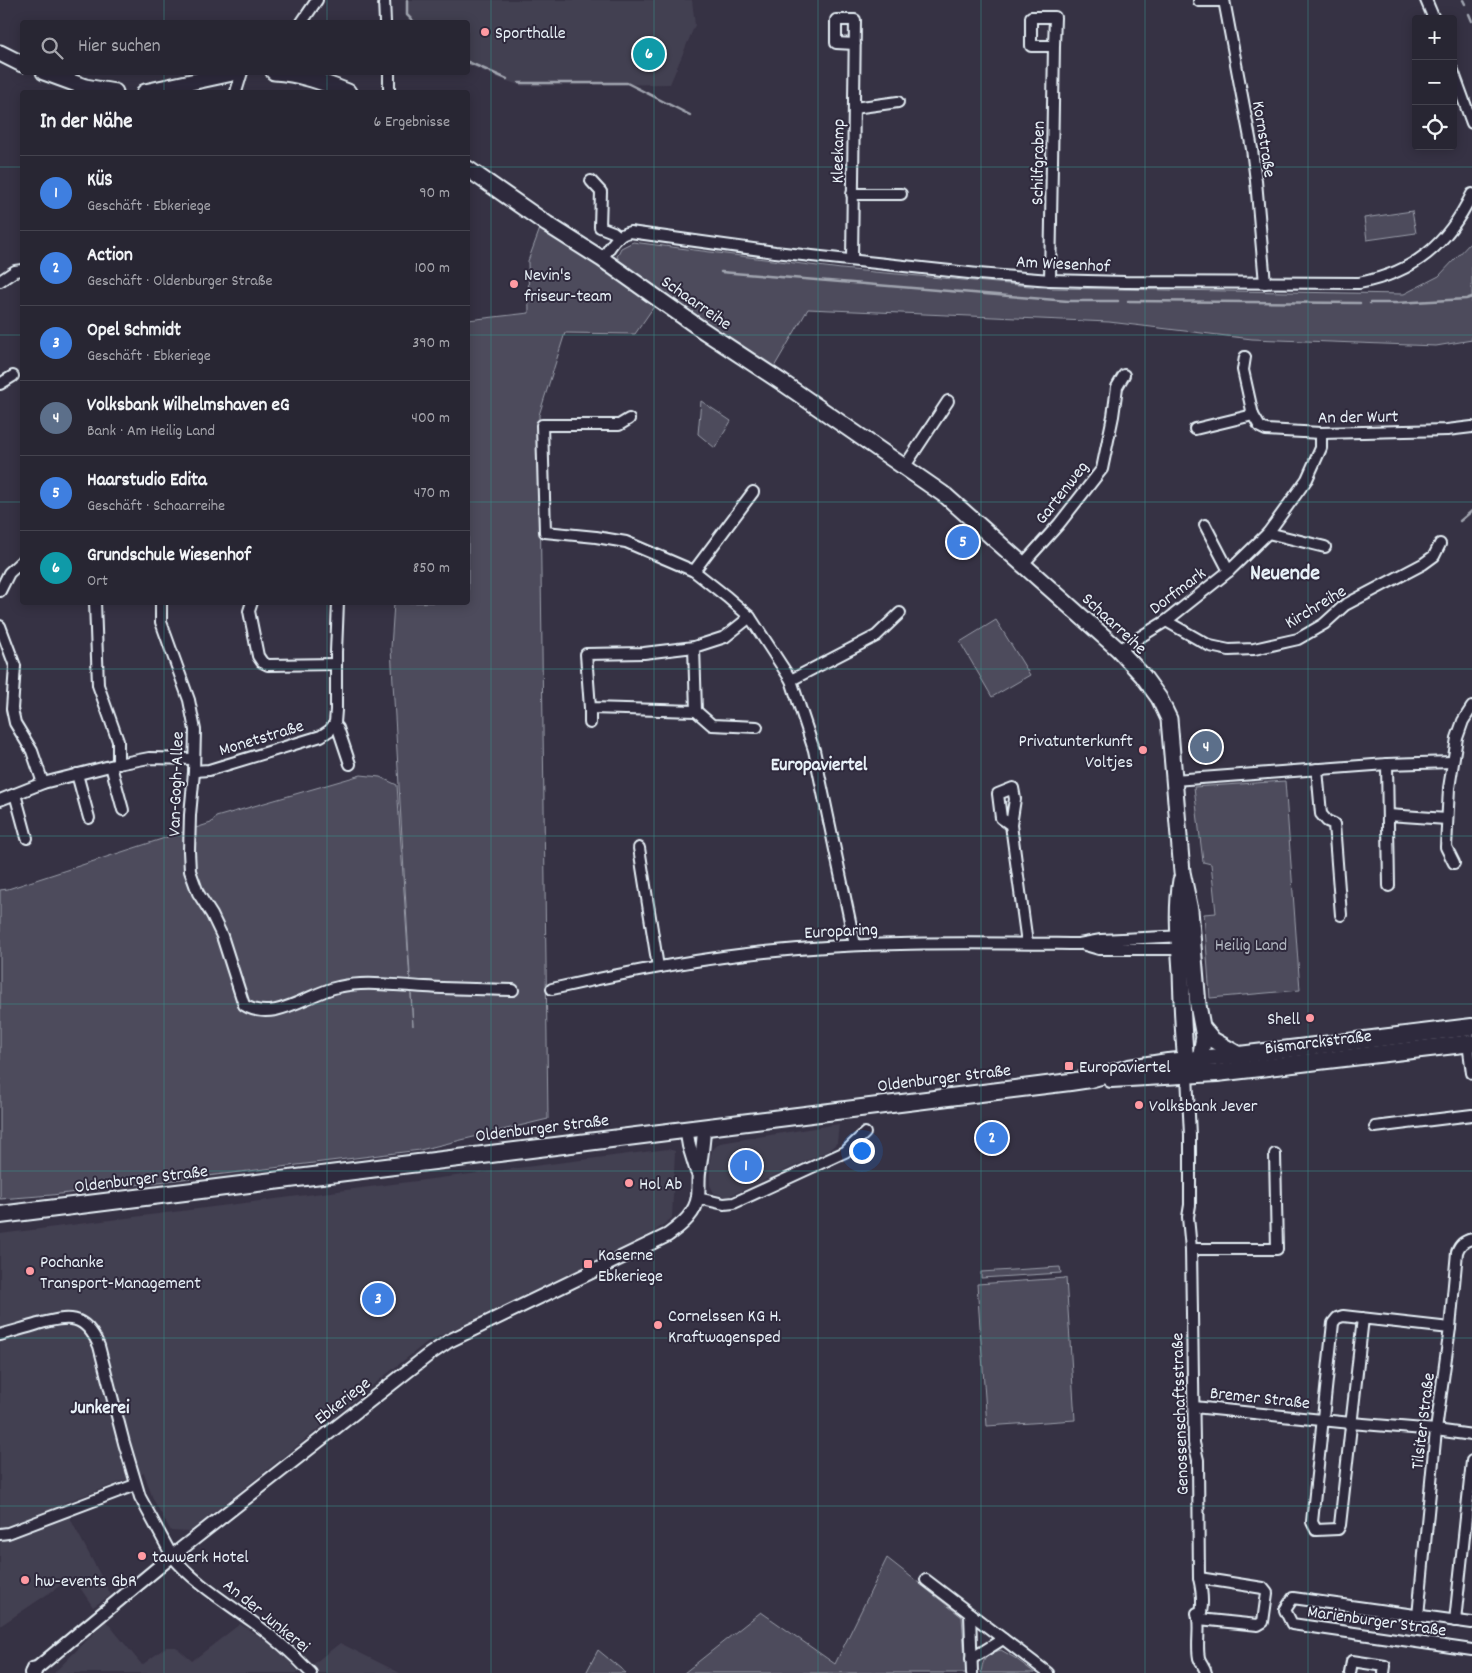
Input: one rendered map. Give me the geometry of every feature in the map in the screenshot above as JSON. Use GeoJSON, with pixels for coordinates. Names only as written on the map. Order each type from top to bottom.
{"type":"FeatureCollection","features":[{"type":"Feature","properties":{"kind":"main road"},"geometry":{"type":"LineString","coordinates":[[0,53],[20,63]]}},
{"type":"Feature","properties":{"kind":"main road"},"geometry":{"type":"LineString","coordinates":[[52,75],[85,87],[103,90]]}},
{"type":"Feature","properties":{"kind":"main road"},"geometry":{"type":"LineString","coordinates":[[154,90],[223,75]]}},
{"type":"Feature","properties":{"kind":"main road"},"geometry":{"type":"LineString","coordinates":[[296,75],[342,90]]}},
{"type":"Feature","properties":{"kind":"main road","name":"Schaarreihe"},"geometry":{"type":"LineString","coordinates":[[470,170],[547,224],[602,259],[701,329],[784,383],[946,496],[1119,650],[1143,676],[1160,698],[1169,719],[1182,872],[1178,898],[1202,1028]]}},
{"type":"Feature","properties":{"kind":"main road","name":"Schaarreihe"},"geometry":{"type":"LineString","coordinates":[[1186,943],[1190,1065]]}},
{"type":"Feature","properties":{"kind":"main road","name":"Bismarckstraße"},"geometry":{"type":"LineString","coordinates":[[1190,1065],[1238,1055],[1472,1026]]}},
{"type":"Feature","properties":{"kind":"main road"},"geometry":{"type":"LineString","coordinates":[[1202,1028],[1212,1040],[1238,1055]]}},
{"type":"Feature","properties":{"kind":"main road"},"geometry":{"type":"LineString","coordinates":[[1190,1065],[1203,1045],[1202,1028]]}},
{"type":"Feature","properties":{"kind":"main road","name":"Bismarckstraße"},"geometry":{"type":"LineString","coordinates":[[1190,1065],[1470,1043]]}},
{"type":"Feature","properties":{"kind":"main road","name":"Oldenburger Straße"},"geometry":{"type":"LineString","coordinates":[[0,1215],[1090,1079],[1130,1079],[1190,1065]]}},
{"type":"Feature","properties":{"kind":"street"},"geometry":{"type":"LineString","coordinates":[[303,20],[317,0]]}},
{"type":"Feature","properties":{"kind":"street"},"geometry":{"type":"LineString","coordinates":[[384,0],[385,20]]}},
{"type":"Feature","properties":{"kind":"street","name":"Kornstraße"},"geometry":{"type":"LineString","coordinates":[[1199,0],[1224,1],[1252,149],[1265,283]]}},
{"type":"Feature","properties":{"kind":"street"},"geometry":{"type":"LineString","coordinates":[[1426,0],[1432,15]]}},
{"type":"Feature","properties":{"kind":"street","name":"Kleekamp"},"geometry":{"type":"LineString","coordinates":[[852,260],[855,44]]}},
{"type":"Feature","properties":{"kind":"street","name":"Schilfgraben"},"geometry":{"type":"LineString","coordinates":[[1050,280],[1054,46]]}},
{"type":"Feature","properties":{"kind":"street"},"geometry":{"type":"LineString","coordinates":[[237,90],[241,75]]}},
{"type":"Feature","properties":{"kind":"street"},"geometry":{"type":"LineString","coordinates":[[389,75],[389,90]]}},
{"type":"Feature","properties":{"kind":"street"},"geometry":{"type":"LineString","coordinates":[[1457,82],[1472,123]]}},
{"type":"Feature","properties":{"kind":"street","name":"Kleekamp"},"geometry":{"type":"LineString","coordinates":[[854,108],[898,102]]}},
{"type":"Feature","properties":{"kind":"street"},"geometry":{"type":"LineString","coordinates":[[591,181],[601,192],[600,227],[614,232],[618,236],[602,259]]}},
{"type":"Feature","properties":{"kind":"street","name":"Kleekamp"},"geometry":{"type":"LineString","coordinates":[[852,194],[901,194]]}},
{"type":"Feature","properties":{"kind":"street","name":"Am Wiesenhof"},"geometry":{"type":"LineString","coordinates":[[618,236],[630,232],[775,252],[1050,280],[1359,283],[1401,271],[1429,253],[1442,241],[1460,217],[1472,194]]}},
{"type":"Feature","properties":{"kind":"street"},"geometry":{"type":"LineString","coordinates":[[0,281],[15,271],[20,270]]}},
{"type":"Feature","properties":{"kind":"street"},"geometry":{"type":"LineString","coordinates":[[1195,429],[1252,415],[1243,370],[1245,357]]}},
{"type":"Feature","properties":{"kind":"street"},"geometry":{"type":"LineString","coordinates":[[0,384],[12,376]]}},
{"type":"Feature","properties":{"kind":"street","name":"Gartenweg"},"geometry":{"type":"LineString","coordinates":[[1023,564],[1059,524],[1102,469],[1117,387],[1124,376]]}},
{"type":"Feature","properties":{"kind":"street"},"geometry":{"type":"LineString","coordinates":[[905,466],[948,401]]}},
{"type":"Feature","properties":{"kind":"street","name":"An der Wurt"},"geometry":{"type":"LineString","coordinates":[[1252,415],[1260,427],[1266,430],[1321,433],[1447,430],[1472,427]]}},
{"type":"Feature","properties":{"kind":"street"},"geometry":{"type":"LineString","coordinates":[[629,419],[619,425],[542,425],[545,532],[626,542],[694,571],[750,617],[791,680],[814,750],[855,945]]}},
{"type":"Feature","properties":{"kind":"street","name":"Dorfmark"},"geometry":{"type":"LineString","coordinates":[[1119,650],[1166,621],[1229,571],[1268,533],[1307,478],[1321,448],[1321,433]]}},
{"type":"Feature","properties":{"kind":"street"},"geometry":{"type":"LineString","coordinates":[[694,571],[753,492]]}},
{"type":"Feature","properties":{"kind":"street","name":"Dorfmark"},"geometry":{"type":"LineString","coordinates":[[1205,525],[1229,571]]}},
{"type":"Feature","properties":{"kind":"street"},"geometry":{"type":"LineString","coordinates":[[1268,533],[1325,547]]}},
{"type":"Feature","properties":{"kind":"street","name":"Kirchreihe"},"geometry":{"type":"LineString","coordinates":[[1166,621],[1210,646],[1228,650],[1254,649],[1298,639],[1324,624],[1346,605],[1423,564],[1434,556],[1440,544]]}},
{"type":"Feature","properties":{"kind":"street"},"geometry":{"type":"LineString","coordinates":[[0,591],[9,573],[20,563]]}},
{"type":"Feature","properties":{"kind":"street"},"geometry":{"type":"LineString","coordinates":[[95,605],[98,685],[118,741],[115,765],[123,810]]}},
{"type":"Feature","properties":{"kind":"street","name":"Van-Gogh-Allee"},"geometry":{"type":"LineString","coordinates":[[161,605],[161,622],[189,700],[195,730],[190,816],[190,871],[198,893],[212,915],[222,936],[244,1005],[253,1010],[267,1011],[284,1008],[336,987],[356,984],[383,983],[423,987],[512,990]]}},
{"type":"Feature","properties":{"kind":"street"},"geometry":{"type":"LineString","coordinates":[[251,605],[249,611],[258,656],[262,662],[268,665],[336,664]]}},
{"type":"Feature","properties":{"kind":"street"},"geometry":{"type":"LineString","coordinates":[[338,605],[336,710],[334,724],[338,728],[350,764]]}},
{"type":"Feature","properties":{"kind":"street"},"geometry":{"type":"LineString","coordinates":[[791,680],[876,636],[900,613]]}},
{"type":"Feature","properties":{"kind":"street"},"geometry":{"type":"LineString","coordinates":[[590,723],[586,654],[644,653],[694,647],[725,637],[750,617]]}},
{"type":"Feature","properties":{"kind":"street"},"geometry":{"type":"LineString","coordinates":[[1,633],[15,666],[12,708],[14,723],[32,751],[43,783]]}},
{"type":"Feature","properties":{"kind":"street"},"geometry":{"type":"LineString","coordinates":[[694,647],[696,711]]}},
{"type":"Feature","properties":{"kind":"street"},"geometry":{"type":"LineString","coordinates":[[590,708],[696,711],[712,726],[757,727]]}},
{"type":"Feature","properties":{"kind":"street"},"geometry":{"type":"LineString","coordinates":[[1454,863],[1446,846],[1452,762],[1456,738],[1463,721],[1472,708]]}},
{"type":"Feature","properties":{"kind":"street","name":"Monetstraße"},"geometry":{"type":"LineString","coordinates":[[194,771],[209,770],[321,736],[330,730],[334,724]]}},
{"type":"Feature","properties":{"kind":"street"},"geometry":{"type":"LineString","coordinates":[[0,800],[43,783],[115,765],[150,758],[194,759]]}},
{"type":"Feature","properties":{"kind":"street"},"geometry":{"type":"LineString","coordinates":[[1174,780],[1387,764],[1452,762]]}},
{"type":"Feature","properties":{"kind":"street"},"geometry":{"type":"LineString","coordinates":[[1387,764],[1389,886]]}},
{"type":"Feature","properties":{"kind":"street"},"geometry":{"type":"LineString","coordinates":[[1317,769],[1321,814],[1334,824],[1342,915]]}},
{"type":"Feature","properties":{"kind":"street"},"geometry":{"type":"LineString","coordinates":[[77,774],[89,818]]}},
{"type":"Feature","properties":{"kind":"street"},"geometry":{"type":"LineString","coordinates":[[15,794],[27,838]]}},
{"type":"Feature","properties":{"kind":"street"},"geometry":{"type":"LineString","coordinates":[[1388,815],[1447,818]]}},
{"type":"Feature","properties":{"kind":"street"},"geometry":{"type":"LineString","coordinates":[[1011,825],[1027,943]]}},
{"type":"Feature","properties":{"kind":"street"},"geometry":{"type":"LineString","coordinates":[[639,848],[658,967]]}},
{"type":"Feature","properties":{"kind":"street","name":"Europaring"},"geometry":{"type":"LineString","coordinates":[[552,988],[705,959],[855,945],[1079,944],[1101,940],[1186,943]]}},
{"type":"Feature","properties":{"kind":"street"},"geometry":{"type":"LineString","coordinates":[[1470,1043],[1472,1073]]}},
{"type":"Feature","properties":{"kind":"street","name":"Genossenschaftsstraße"},"geometry":{"type":"LineString","coordinates":[[1190,1065],[1190,1205],[1195,1215],[1195,1237],[1191,1249],[1194,1443],[1198,1460],[1199,1578],[1195,1588],[1195,1608],[1199,1619],[1199,1658],[1206,1669],[1206,1673]]}},
{"type":"Feature","properties":{"kind":"street"},"geometry":{"type":"LineString","coordinates":[[1375,1127],[1472,1115]]}},
{"type":"Feature","properties":{"kind":"street","name":"Ebkeriege"},"geometry":{"type":"LineString","coordinates":[[33,1672],[172,1556],[427,1356],[449,1341],[668,1235],[683,1224],[692,1214],[698,1198],[698,1175],[704,1144],[704,1126]]}},
{"type":"Feature","properties":{"kind":"street","name":"Ebkeriege"},"geometry":{"type":"LineString","coordinates":[[686,1128],[689,1146],[698,1175]]}},
{"type":"Feature","properties":{"kind":"street"},"geometry":{"type":"LineString","coordinates":[[698,1198],[724,1204],[734,1203],[844,1152],[865,1133]]}},
{"type":"Feature","properties":{"kind":"street"},"geometry":{"type":"LineString","coordinates":[[1191,1249],[1277,1249],[1275,1154]]}},
{"type":"Feature","properties":{"kind":"street","name":"Tilsiter Straße"},"geometry":{"type":"LineString","coordinates":[[1418,1616],[1436,1430],[1450,1328],[1457,1252],[1460,1245],[1472,1239]]}},
{"type":"Feature","properties":{"kind":"street","name":"Bremer Straße"},"geometry":{"type":"LineString","coordinates":[[1363,1318],[1340,1525],[1338,1530],[1316,1530],[1312,1522],[1333,1323],[1337,1318],[1343,1316],[1363,1318],[1450,1328]]}},
{"type":"Feature","properties":{"kind":"street","name":"An der Junkerei"},"geometry":{"type":"LineString","coordinates":[[0,1334],[67,1318],[76,1320],[89,1328],[99,1346],[135,1485],[145,1510],[172,1556],[207,1588],[287,1648],[311,1673]]}},
{"type":"Feature","properties":{"kind":"street","name":"Bremer Straße"},"geometry":{"type":"LineString","coordinates":[[1194,1407],[1472,1435]]}},
{"type":"Feature","properties":{"kind":"street"},"geometry":{"type":"LineString","coordinates":[[1455,1621],[1472,1462]]}},
{"type":"Feature","properties":{"kind":"street"},"geometry":{"type":"LineString","coordinates":[[0,1534],[8,1533],[135,1485]]}},
{"type":"Feature","properties":{"kind":"street"},"geometry":{"type":"LineString","coordinates":[[1199,1578],[1263,1588],[1267,1593],[1263,1622],[1258,1625],[1199,1619]]}},
{"type":"Feature","properties":{"kind":"street"},"geometry":{"type":"LineString","coordinates":[[926,1580],[1048,1673]]}},
{"type":"Feature","properties":{"kind":"street","name":"Marienburger Straße"},"geometry":{"type":"LineString","coordinates":[[1285,1610],[1293,1598],[1472,1623]]}},
{"type":"Feature","properties":{"kind":"street","name":"Marienburger Straße"},"geometry":{"type":"LineString","coordinates":[[1266,1606],[1285,1610]]}},
{"type":"Feature","properties":{"kind":"street","name":"Marienburger Straße"},"geometry":{"type":"LineString","coordinates":[[1285,1610],[1292,1624],[1472,1650]]}},
{"type":"Feature","properties":{"kind":"street"},"geometry":{"type":"LineString","coordinates":[[970,1614],[972,1673]]}},
{"type":"Feature","properties":{"kind":"street"},"geometry":{"type":"LineString","coordinates":[[971,1659],[1003,1640]]}},
{"type":"Feature","properties":{"kind":"street"},"geometry":{"type":"LineString","coordinates":[[1350,1673],[1352,1661],[1385,1666],[1384,1673]]}},
{"type":"Feature","properties":{"kind":"shaded area"},"geometry":{"type":"Polygon","coordinates":[[[406,0],[692,0],[695,25],[670,84],[522,86],[470,66],[470,20],[411,20],[406,14],[406,0]]]}},
{"type":"Feature","properties":{"kind":"shaded area"},"geometry":{"type":"Polygon","coordinates":[[[839,1124],[837,1143],[828,1151],[727,1197],[714,1193],[710,1185],[710,1159],[712,1150],[720,1143],[839,1124]]]}},
{"type":"Feature","properties":{"kind":"shaded area"},"geometry":{"type":"Polygon","coordinates":[[[668,1149],[675,1151],[672,1218],[654,1232],[605,1257],[427,1342],[189,1532],[171,1531],[153,1499],[144,1473],[64,1503],[73,1524],[111,1595],[93,1607],[73,1577],[0,1626],[0,1234],[668,1149]]]}},
{"type":"Feature","properties":{"kind":"shaded area"},"geometry":{"type":"Polygon","coordinates":[[[106,1621],[142,1665],[166,1647],[176,1647],[192,1661],[240,1624],[268,1642],[299,1673],[54,1673],[106,1621]]]}},
{"type":"Feature","properties":{"kind":"shaded area"},"geometry":{"type":"Polygon","coordinates":[[[340,1643],[400,1673],[302,1673],[340,1643]]]}},
{"type":"Feature","properties":{"kind":"green space"},"geometry":{"type":"Polygon","coordinates":[[[1412,211],[1416,233],[1367,240],[1364,218],[1412,211]]]}},
{"type":"Feature","properties":{"kind":"green space"},"geometry":{"type":"Polygon","coordinates":[[[541,226],[655,305],[635,334],[565,333],[539,415],[548,1119],[420,1150],[52,1195],[0,1199],[0,890],[211,823],[216,817],[361,775],[380,777],[397,785],[413,1026],[391,648],[394,605],[470,605],[470,320],[529,313],[528,261],[541,226]]]}},
{"type":"Feature","properties":{"kind":"green space"},"geometry":{"type":"Polygon","coordinates":[[[1472,241],[1472,340],[1436,346],[1252,339],[1109,322],[808,309],[774,367],[622,266],[617,256],[621,248],[633,242],[841,269],[1052,288],[1404,294],[1439,276],[1472,241]]]}},
{"type":"Feature","properties":{"kind":"green space"},"geometry":{"type":"Polygon","coordinates":[[[701,401],[731,421],[715,448],[698,434],[701,401]]]}},
{"type":"Feature","properties":{"kind":"green space"},"geometry":{"type":"Polygon","coordinates":[[[996,620],[1030,675],[992,697],[960,642],[996,620]]]}},
{"type":"Feature","properties":{"kind":"green space","name":"Heilig Land"},"geometry":{"type":"Polygon","coordinates":[[[1285,781],[1300,990],[1210,998],[1204,914],[1216,913],[1211,864],[1203,862],[1194,787],[1285,781]]]}},
{"type":"Feature","properties":{"kind":"green space"},"geometry":{"type":"Polygon","coordinates":[[[1060,1267],[1061,1273],[981,1278],[981,1272],[1060,1267]]]}},
{"type":"Feature","properties":{"kind":"green space"},"geometry":{"type":"Polygon","coordinates":[[[1066,1278],[1075,1420],[987,1426],[977,1284],[1066,1278]]]}},
{"type":"Feature","properties":{"kind":"green space"},"geometry":{"type":"Polygon","coordinates":[[[887,1558],[962,1617],[966,1673],[684,1673],[761,1612],[835,1664],[887,1558]]]}},
{"type":"Feature","properties":{"kind":"green space"},"geometry":{"type":"Polygon","coordinates":[[[598,1650],[626,1673],[586,1673],[598,1650]]]}},
{"type":"Feature","properties":{"kind":"green space"},"geometry":{"type":"Polygon","coordinates":[[[1001,1650],[1035,1673],[981,1673],[986,1657],[1001,1650]]]}},
{"type":"Feature","properties":{"kind":"waterway"},"geometry":{"type":"LineString","coordinates":[[407,0],[407,15],[412,20]]}},
{"type":"Feature","properties":{"kind":"waterway"},"geometry":{"type":"LineString","coordinates":[[1463,0],[1465,4]]}},
{"type":"Feature","properties":{"kind":"waterway"},"geometry":{"type":"LineString","coordinates":[[1469,14],[1472,21]]}},
{"type":"Feature","properties":{"kind":"waterway"},"geometry":{"type":"LineString","coordinates":[[470,63],[507,79]]}},
{"type":"Feature","properties":{"kind":"waterway"},"geometry":{"type":"LineString","coordinates":[[519,83],[627,83],[690,115]]}},
{"type":"Feature","properties":{"kind":"waterway"},"geometry":{"type":"LineString","coordinates":[[721,272],[1068,301],[1118,301]]}},
{"type":"Feature","properties":{"kind":"waterway"},"geometry":{"type":"LineString","coordinates":[[1370,303],[1466,299],[1472,297]]}},
{"type":"Feature","properties":{"kind":"waterway"},"geometry":{"type":"LineString","coordinates":[[1128,301],[1360,303]]}},
{"type":"Feature","properties":{"kind":"waterway"},"geometry":{"type":"LineString","coordinates":[[1460,521],[1472,511]]}},
{"type":"Feature","properties":{"kind":"place","name":"Sporthalle"},"geometry":{"type":"Point","coordinates":[485,32]}},
{"type":"Feature","properties":{"kind":"place","name":"Grundschule Wiesenhof"},"geometry":{"type":"Point","coordinates":[649,54]}},
{"type":"Feature","properties":{"kind":"place","name":"Nevin's friseur-team"},"geometry":{"type":"Point","coordinates":[514,284]}},
{"type":"Feature","properties":{"kind":"place","name":"Haarstudio Edita"},"geometry":{"type":"Point","coordinates":[963,542]}},
{"type":"Feature","properties":{"kind":"place","name":"Volksbank Wilhelmshaven eG"},"geometry":{"type":"Point","coordinates":[1206,747]}},
{"type":"Feature","properties":{"kind":"place","name":"Privatunterkunft Voltjes"},"geometry":{"type":"Point","coordinates":[1143,750]}},
{"type":"Feature","properties":{"kind":"place","name":"Shell"},"geometry":{"type":"Point","coordinates":[1310,1018]}},
{"type":"Feature","properties":{"kind":"place","name":"Europaviertel"},"geometry":{"type":"Point","coordinates":[1069,1066]}},
{"type":"Feature","properties":{"kind":"place","name":"Volksbank Jever"},"geometry":{"type":"Point","coordinates":[1139,1105]}},
{"type":"Feature","properties":{"kind":"place","name":"Action"},"geometry":{"type":"Point","coordinates":[992,1138]}},
{"type":"Feature","properties":{"kind":"place","name":"KÜS"},"geometry":{"type":"Point","coordinates":[746,1166]}},
{"type":"Feature","properties":{"kind":"place","name":"Hol Ab"},"geometry":{"type":"Point","coordinates":[629,1183]}},
{"type":"Feature","properties":{"kind":"place","name":"Kaserne Ebkeriege"},"geometry":{"type":"Point","coordinates":[588,1264]}},
{"type":"Feature","properties":{"kind":"place","name":"Pochanke Transport-Management"},"geometry":{"type":"Point","coordinates":[30,1271]}},
{"type":"Feature","properties":{"kind":"place","name":"Opel Schmidt"},"geometry":{"type":"Point","coordinates":[378,1299]}},
{"type":"Feature","properties":{"kind":"place","name":"Cornelssen KG H. Kraftwagensped"},"geometry":{"type":"Point","coordinates":[658,1325]}},
{"type":"Feature","properties":{"kind":"place","name":"tauwerk Hotel"},"geometry":{"type":"Point","coordinates":[142,1556]}},
{"type":"Feature","properties":{"kind":"place","name":"hw-events GbR"},"geometry":{"type":"Point","coordinates":[25,1580]}},
{"type":"Feature","properties":{"kind":"district","name":"Neuende"},"geometry":{"type":"Point","coordinates":[1285,571]}},
{"type":"Feature","properties":{"kind":"district","name":"Europaviertel"},"geometry":{"type":"Point","coordinates":[819,763]}},
{"type":"Feature","properties":{"kind":"district","name":"Junkerei"},"geometry":{"type":"Point","coordinates":[100,1406]}}]}
